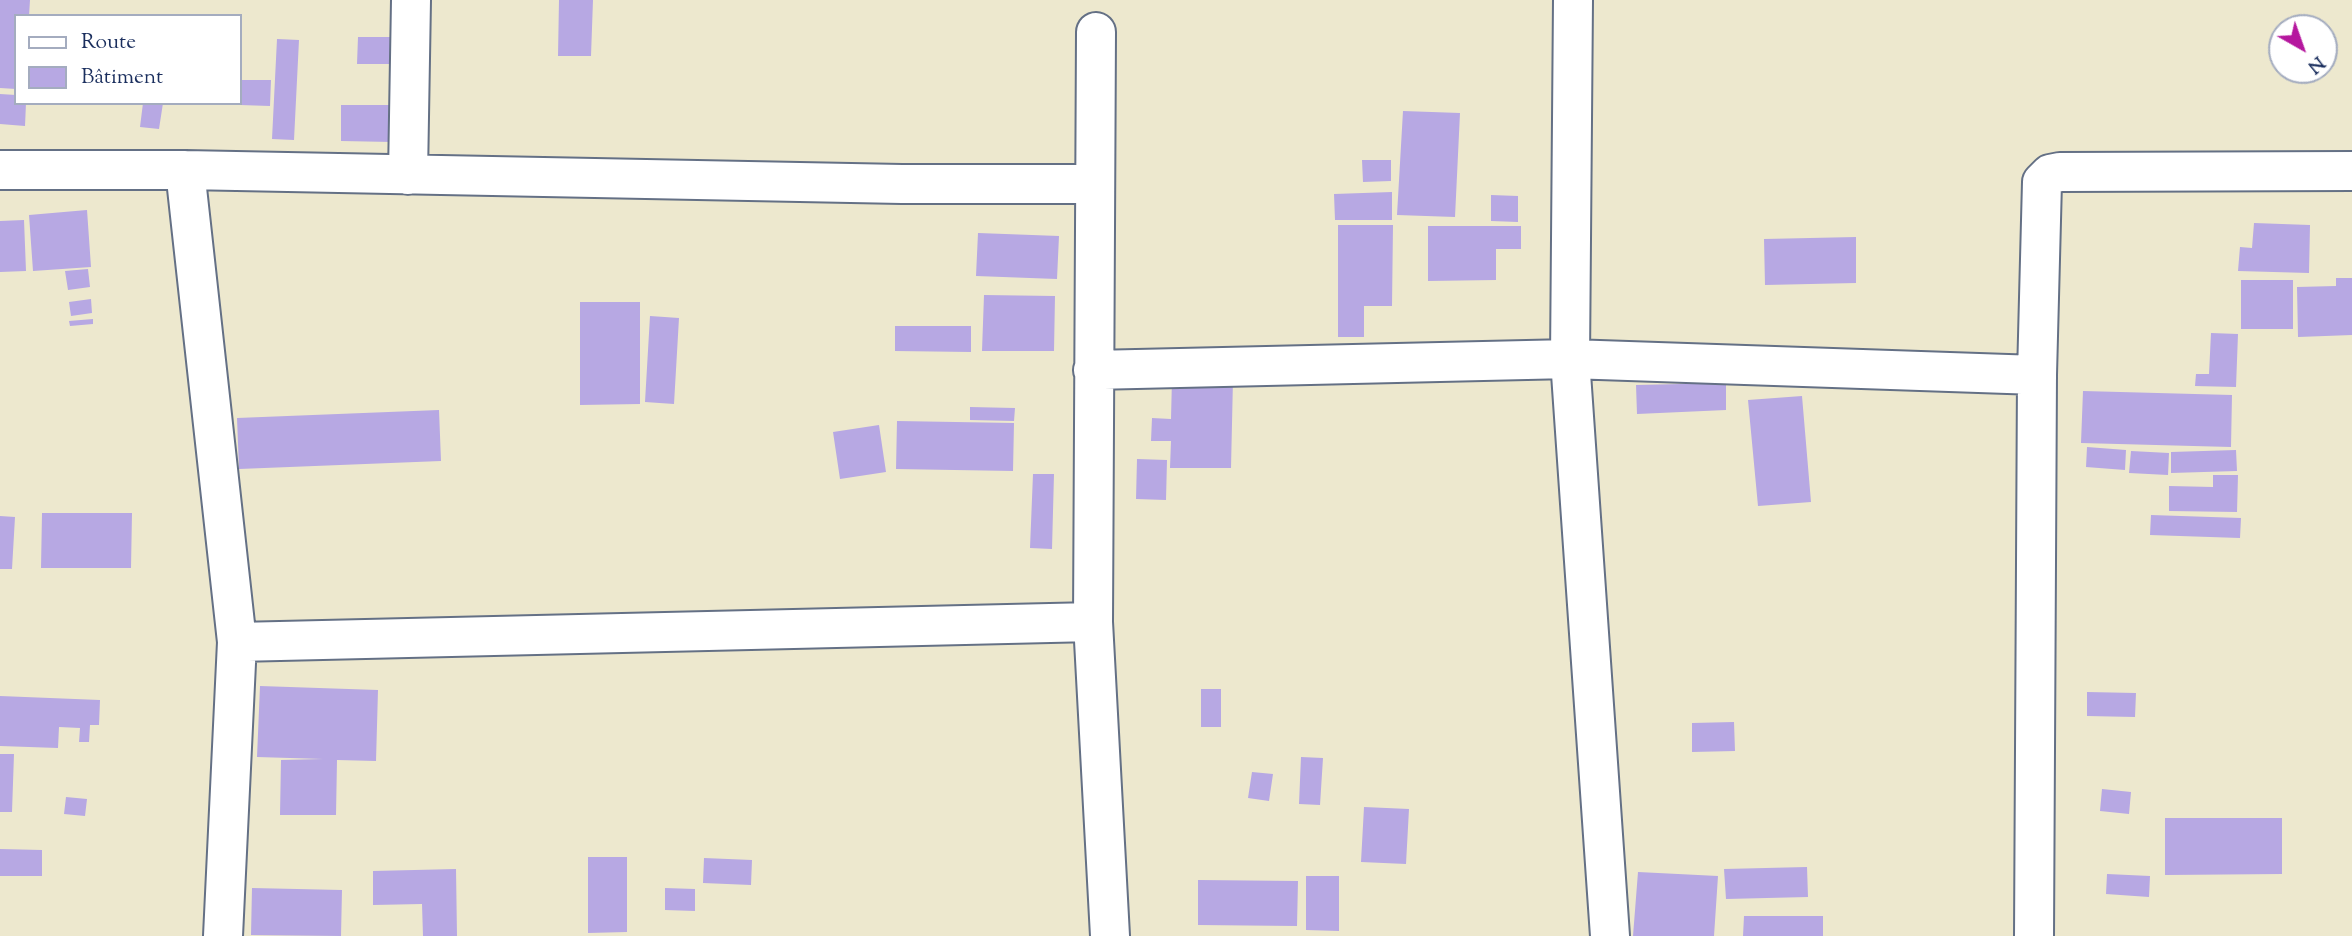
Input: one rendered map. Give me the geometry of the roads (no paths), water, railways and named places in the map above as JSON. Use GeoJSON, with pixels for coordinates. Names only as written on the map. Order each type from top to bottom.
{"type":"FeatureCollection","features":[{"type":"Feature","properties":{"kind":"street"},"geometry":{"type":"LineString","coordinates":[[408,175],[411,0]]}},
{"type":"Feature","properties":{"kind":"street"},"geometry":{"type":"LineString","coordinates":[[1573,0],[1570,359],[1610,936]]}},
{"type":"Feature","properties":{"kind":"street"},"geometry":{"type":"LineString","coordinates":[[1096,32],[1093,622],[1110,936]]}},
{"type":"Feature","properties":{"kind":"street"},"geometry":{"type":"LineString","coordinates":[[0,170],[185,170],[888,184],[1094,184]]}},
{"type":"Feature","properties":{"kind":"street"},"geometry":{"type":"LineString","coordinates":[[185,170],[237,642],[223,936]]}},
{"type":"Feature","properties":{"kind":"street"},"geometry":{"type":"LineString","coordinates":[[2034,936],[2039,190],[2050,174],[2352,171]]}},
{"type":"Feature","properties":{"kind":"street"},"geometry":{"type":"LineString","coordinates":[[1093,370],[1570,359],[2037,375]]}},
{"type":"Feature","properties":{"kind":"street"},"geometry":{"type":"LineString","coordinates":[[237,642],[1093,622]]}}]}
